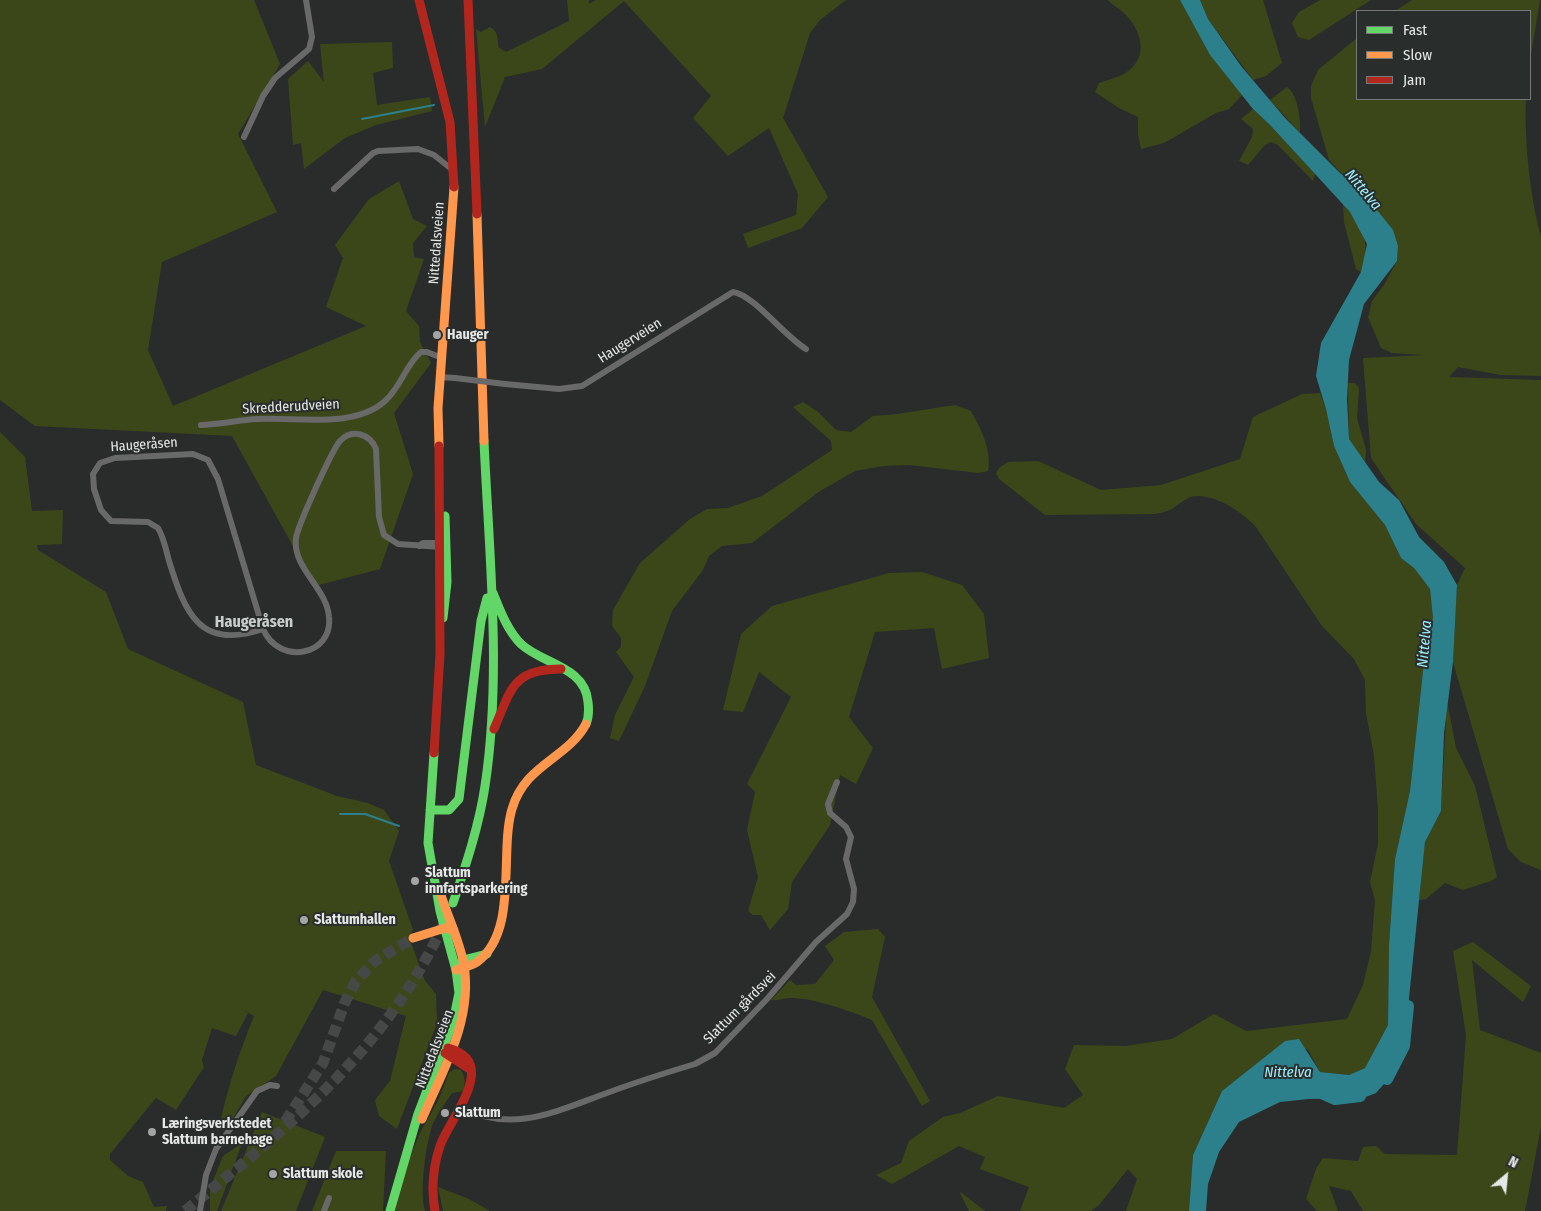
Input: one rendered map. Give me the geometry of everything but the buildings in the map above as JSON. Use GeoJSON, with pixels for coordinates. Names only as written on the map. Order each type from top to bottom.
{"type":"FeatureCollection","features":[{"type":"Feature","properties":{"kind":"main road","name":"Nittedalsveien"},"geometry":{"type":"LineString","coordinates":[[390,1211],[396,1184],[413,1135],[450,1053],[465,1010],[461,966],[436,884],[429,851],[440,629],[442,545],[438,415],[454,172],[450,122],[419,0]]}},
{"type":"Feature","properties":{"kind":"main road"},"geometry":{"type":"LineString","coordinates":[[462,0],[476,336],[481,367]]}},
{"type":"Feature","properties":{"kind":"main road"},"geometry":{"type":"LineString","coordinates":[[453,903],[480,815],[491,736],[493,686],[481,367],[482,317],[468,0]]}},
{"type":"Feature","properties":{"kind":"main road"},"geometry":{"type":"LineString","coordinates":[[461,966],[487,954],[496,936],[503,912],[508,827],[516,797],[538,767],[578,737],[588,719],[590,705],[586,690],[578,678],[565,669],[533,653],[518,641],[506,624],[490,584]]}},
{"type":"Feature","properties":{"kind":"main road"},"geometry":{"type":"LineString","coordinates":[[430,810],[449,810],[459,799],[481,621],[490,584]]}},
{"type":"Feature","properties":{"kind":"main road"},"geometry":{"type":"LineString","coordinates":[[491,736],[506,696],[519,679],[528,672],[542,668],[565,669]]}},
{"type":"Feature","properties":{"kind":"main road"},"geometry":{"type":"LineString","coordinates":[[413,938],[449,929]]}},
{"type":"Feature","properties":{"kind":"main road","name":"Nittedalsveien"},"geometry":{"type":"LineString","coordinates":[[413,1135],[418,1114],[457,1007],[461,966]]}},
{"type":"Feature","properties":{"kind":"main road"},"geometry":{"type":"LineString","coordinates":[[435,1211],[433,1187],[438,1152],[446,1131],[471,1087],[471,1070],[442,1049]]}},
{"type":"Feature","properties":{"kind":"street"},"geometry":{"type":"LineString","coordinates":[[244,137],[263,96],[275,78],[309,49],[312,37],[306,0]]}},
{"type":"Feature","properties":{"kind":"street"},"geometry":{"type":"LineString","coordinates":[[334,189],[373,153],[378,151],[418,149],[434,156],[454,172]]}},
{"type":"Feature","properties":{"kind":"street","name":"Haugerveien"},"geometry":{"type":"LineString","coordinates":[[440,377],[559,389],[582,386],[733,292],[740,293],[748,298],[793,342],[806,349]]}},
{"type":"Feature","properties":{"kind":"street","name":"Skredderudveien"},"geometry":{"type":"LineString","coordinates":[[201,425],[226,424],[258,419],[320,420],[360,414],[385,402],[396,390],[421,352],[442,358]]}},
{"type":"Feature","properties":{"kind":"street","name":"Haugeråsen"},"geometry":{"type":"LineString","coordinates":[[263,629],[224,635],[208,630],[190,615],[180,595],[158,528],[148,522],[111,520],[101,510],[92,480],[93,474],[100,463],[115,458],[193,454],[208,460],[218,479],[263,629],[274,646],[281,650],[297,653],[306,652],[319,644],[330,622],[327,606],[297,552],[296,536],[336,448],[346,436],[351,434],[364,435],[370,439],[376,449],[379,521],[384,536],[398,544],[420,546],[423,543],[442,545]]}},
{"type":"Feature","properties":{"kind":"street","name":"Slattum gårdsvei"},"geometry":{"type":"LineString","coordinates":[[461,1107],[474,1114],[498,1120],[540,1117],[695,1064],[715,1053],[780,985],[816,942],[847,914],[852,902],[854,889],[846,858],[851,838],[846,827],[830,813],[828,804],[836,782]]}},
{"type":"Feature","properties":{"kind":"street"},"geometry":{"type":"LineString","coordinates":[[200,1211],[206,1175],[216,1149],[257,1091],[270,1085],[277,1086]]}},
{"type":"Feature","properties":{"kind":"street"},"geometry":{"type":"LineString","coordinates":[[324,1211],[329,1198]]}},
{"type":"Feature","properties":{"kind":"green space"},"geometry":{"type":"Polygon","coordinates":[[[0,0],[254,0],[280,64],[238,134],[277,212],[162,262],[148,350],[173,406],[366,326],[326,307],[343,258],[335,245],[369,199],[399,181],[413,219],[427,226],[413,243],[414,257],[424,259],[406,311],[419,326],[420,342],[431,363],[394,413],[413,474],[380,569],[315,586],[232,436],[35,426],[0,400],[0,0]]]}},
{"type":"Feature","properties":{"kind":"green space"},"geometry":{"type":"Polygon","coordinates":[[[567,0],[589,0],[589,4],[596,0],[846,0],[820,20],[810,33],[783,118],[828,197],[802,228],[748,248],[743,234],[796,215],[798,194],[769,128],[728,156],[693,118],[711,96],[624,1],[542,69],[505,77],[485,127],[476,29],[481,32],[490,27],[493,29],[497,36],[498,47],[506,52],[569,21],[567,0]]]}},
{"type":"Feature","properties":{"kind":"green space"},"geometry":{"type":"Polygon","coordinates":[[[1108,0],[1180,0],[1210,55],[1242,95],[1229,109],[1216,113],[1164,143],[1141,149],[1138,134],[1138,117],[1119,108],[1095,92],[1099,83],[1124,74],[1132,68],[1137,61],[1141,46],[1132,22],[1108,0]]]}},
{"type":"Feature","properties":{"kind":"green space"},"geometry":{"type":"Polygon","coordinates":[[[1200,0],[1263,0],[1282,63],[1266,76],[1253,80],[1208,19],[1200,0]]]}},
{"type":"Feature","properties":{"kind":"green space"},"geometry":{"type":"Polygon","coordinates":[[[1320,0],[1371,0],[1309,40],[1298,37],[1292,23],[1299,12],[1320,0]]]}},
{"type":"Feature","properties":{"kind":"green space"},"geometry":{"type":"Polygon","coordinates":[[[1412,0],[1540,0],[1531,55],[1531,10],[1397,10],[1412,0]]]}},
{"type":"Feature","properties":{"kind":"green space"},"geometry":{"type":"Polygon","coordinates":[[[1356,39],[1356,100],[1526,100],[1529,168],[1541,237],[1541,376],[1501,375],[1458,367],[1449,377],[1541,380],[1541,870],[1521,862],[1508,849],[1453,662],[1457,585],[1465,568],[1416,524],[1371,458],[1363,358],[1425,355],[1392,353],[1381,348],[1368,317],[1372,301],[1384,285],[1397,261],[1398,246],[1360,189],[1329,160],[1311,98],[1311,86],[1318,70],[1356,39]]]}},
{"type":"Feature","properties":{"kind":"green space"},"geometry":{"type":"Polygon","coordinates":[[[392,42],[393,68],[373,73],[377,105],[430,97],[432,111],[376,125],[345,138],[304,169],[301,143],[293,145],[288,79],[308,61],[324,82],[320,44],[392,42]]]}},
{"type":"Feature","properties":{"kind":"green space"},"geometry":{"type":"Polygon","coordinates":[[[1287,87],[1296,102],[1300,121],[1300,133],[1270,100],[1287,87]]]}},
{"type":"Feature","properties":{"kind":"green space"},"geometry":{"type":"Polygon","coordinates":[[[1253,109],[1315,174],[1313,181],[1278,145],[1271,142],[1265,145],[1248,165],[1239,161],[1252,137],[1253,129],[1241,119],[1253,109]]]}},
{"type":"Feature","properties":{"kind":"green space"},"geometry":{"type":"Polygon","coordinates":[[[1343,204],[1356,220],[1364,235],[1365,252],[1361,272],[1356,269],[1344,222],[1343,204]]]}},
{"type":"Feature","properties":{"kind":"green space"},"geometry":{"type":"Polygon","coordinates":[[[1348,383],[1355,383],[1359,388],[1357,418],[1366,450],[1365,463],[1349,439],[1348,383]]]}},
{"type":"Feature","properties":{"kind":"green space"},"geometry":{"type":"Polygon","coordinates":[[[1320,393],[1326,409],[1334,446],[1350,482],[1385,525],[1401,558],[1414,568],[1430,589],[1433,618],[1424,662],[1410,791],[1395,859],[1389,945],[1388,1025],[1365,1068],[1349,1075],[1320,1072],[1308,1050],[1285,1041],[1222,1091],[1193,1155],[1189,1211],[1126,1211],[1137,1179],[1128,1169],[1099,1205],[1091,1211],[1020,1211],[1029,1187],[980,1169],[985,1157],[959,1146],[892,1184],[876,1175],[901,1163],[909,1141],[943,1117],[960,1113],[998,1096],[1064,1108],[1083,1095],[1065,1069],[1074,1045],[1126,1046],[1172,1039],[1214,1014],[1246,1031],[1347,1019],[1363,985],[1371,951],[1375,900],[1370,882],[1378,844],[1378,809],[1374,755],[1366,713],[1365,680],[1354,659],[1322,626],[1256,527],[1243,515],[1226,504],[1207,497],[1198,496],[1190,497],[1170,510],[1155,514],[1045,515],[999,479],[996,473],[1000,467],[1008,462],[1038,461],[1101,490],[1161,485],[1240,459],[1253,417],[1302,394],[1320,393]]]}},
{"type":"Feature","properties":{"kind":"green space"},"geometry":{"type":"Polygon","coordinates":[[[803,402],[818,412],[836,430],[851,432],[873,416],[955,405],[971,411],[978,425],[987,448],[988,471],[978,473],[909,465],[883,466],[855,471],[820,491],[752,543],[722,546],[709,556],[703,570],[672,611],[645,686],[619,741],[610,738],[615,715],[634,677],[616,652],[621,646],[621,638],[612,626],[613,610],[640,563],[690,519],[707,509],[728,508],[762,496],[832,450],[831,441],[793,407],[803,402]]]}},
{"type":"Feature","properties":{"kind":"green space"},"geometry":{"type":"Polygon","coordinates":[[[0,432],[25,457],[32,511],[63,510],[62,544],[37,545],[38,550],[106,592],[128,649],[243,702],[256,765],[337,796],[368,803],[384,810],[399,831],[389,861],[413,930],[409,937],[425,981],[436,994],[437,1023],[397,1129],[379,1116],[375,1100],[390,1081],[406,1016],[323,990],[276,1076],[246,1096],[228,1127],[219,1128],[234,1071],[254,1016],[240,1008],[248,1013],[236,1036],[212,1028],[202,1060],[204,1067],[176,1110],[156,1098],[110,1154],[110,1160],[128,1176],[143,1182],[154,1207],[167,1206],[166,1211],[0,1211],[0,432]]]}},
{"type":"Feature","properties":{"kind":"green space"},"geometry":{"type":"Polygon","coordinates":[[[922,572],[962,585],[984,614],[989,658],[942,669],[934,628],[875,632],[849,717],[873,748],[856,784],[840,775],[830,825],[792,882],[788,909],[770,930],[761,915],[753,915],[748,911],[758,877],[747,830],[755,792],[747,784],[791,697],[759,672],[743,712],[723,710],[741,634],[772,606],[889,573],[922,572]]]}},
{"type":"Feature","properties":{"kind":"green space"},"geometry":{"type":"Polygon","coordinates":[[[1447,701],[1456,748],[1475,786],[1497,877],[1491,881],[1463,890],[1445,883],[1426,899],[1419,900],[1425,842],[1441,811],[1447,701]]]}},
{"type":"Feature","properties":{"kind":"green space"},"geometry":{"type":"Polygon","coordinates":[[[878,929],[885,937],[872,997],[930,1101],[922,1106],[872,1020],[820,1002],[799,998],[771,1000],[790,980],[796,985],[815,984],[834,960],[825,946],[844,932],[878,929]]]}},
{"type":"Feature","properties":{"kind":"green space"},"geometry":{"type":"Polygon","coordinates":[[[1473,942],[1531,986],[1523,1002],[1472,960],[1480,1030],[1541,1053],[1541,1127],[1525,1211],[1363,1211],[1351,1191],[1329,1186],[1338,1211],[1317,1211],[1306,1199],[1316,1169],[1323,1158],[1358,1161],[1363,1147],[1376,1146],[1385,1154],[1457,1155],[1466,1035],[1453,951],[1473,942]]]}},
{"type":"Feature","properties":{"kind":"green space"},"geometry":{"type":"Polygon","coordinates":[[[454,1069],[461,1070],[465,1085],[463,1091],[452,1093],[435,1119],[430,1131],[423,1180],[425,1211],[395,1211],[402,1177],[420,1133],[438,1101],[449,1073],[454,1069]]]}},
{"type":"Feature","properties":{"kind":"green space","name":"Slattum skole"},"geometry":{"type":"Polygon","coordinates":[[[262,1112],[325,1137],[296,1211],[221,1211],[262,1112]]]}},
{"type":"Feature","properties":{"kind":"green space"},"geometry":{"type":"Polygon","coordinates":[[[242,1143],[217,1211],[210,1211],[210,1188],[223,1156],[242,1143]]]}},
{"type":"Feature","properties":{"kind":"green space"},"geometry":{"type":"Polygon","coordinates":[[[336,1151],[386,1151],[383,1211],[312,1211],[336,1151]]]}},
{"type":"Feature","properties":{"kind":"green space"},"geometry":{"type":"Polygon","coordinates":[[[438,1187],[469,1199],[490,1211],[443,1211],[438,1187]]]}},
{"type":"Feature","properties":{"kind":"green space"},"geometry":{"type":"Polygon","coordinates":[[[959,1191],[985,1211],[969,1211],[959,1191]]]}},
{"type":"Feature","properties":{"kind":"water","name":"Nittelva"},"geometry":{"type":"Polygon","coordinates":[[[1180,0],[1200,0],[1208,19],[1241,66],[1285,118],[1340,173],[1360,189],[1393,230],[1398,246],[1397,261],[1364,304],[1349,360],[1347,399],[1349,439],[1379,482],[1399,500],[1419,537],[1444,562],[1457,585],[1453,662],[1444,733],[1441,811],[1425,842],[1404,1047],[1391,1076],[1376,1093],[1363,1098],[1309,1099],[1280,1102],[1239,1122],[1219,1152],[1208,1184],[1206,1211],[1189,1211],[1193,1155],[1222,1091],[1285,1041],[1299,1039],[1320,1072],[1349,1075],[1365,1068],[1388,1025],[1389,945],[1395,859],[1410,791],[1424,662],[1433,618],[1430,589],[1414,568],[1401,558],[1385,525],[1350,482],[1334,446],[1316,376],[1321,343],[1361,272],[1367,244],[1350,212],[1253,109],[1210,55],[1180,0]]]}},
{"type":"Feature","properties":{"kind":"waterway"},"geometry":{"type":"LineString","coordinates":[[362,119],[434,105]]}},
{"type":"Feature","properties":{"kind":"waterway"},"geometry":{"type":"LineString","coordinates":[[340,814],[365,814],[399,826]]}},
{"type":"Feature","properties":{"kind":"waterway","name":"Nittelva"},"geometry":{"type":"LineString","coordinates":[[1387,1079],[1404,1046],[1408,1006]]}},
{"type":"Feature","properties":{"kind":"waterway","name":"Nittelva"},"geometry":{"type":"LineString","coordinates":[[1317,1091],[1335,1099],[1360,1096]]}},
{"type":"Feature","properties":{"kind":"tunnel"},"geometry":{"type":"LineString","coordinates":[[185,1211],[298,1116],[364,1048],[394,1010],[420,969],[444,923]]}},
{"type":"Feature","properties":{"kind":"tunnel"},"geometry":{"type":"LineString","coordinates":[[285,1122],[323,1063],[345,1002],[356,981],[375,961],[413,938]]}},
{"type":"Feature","properties":{"kind":"traffic: fast"},"geometry":{"type":"LineString","coordinates":[[453,903],[476,831],[485,786],[493,700],[493,614],[484,441]]}},
{"type":"Feature","properties":{"kind":"traffic: fast"},"geometry":{"type":"LineString","coordinates":[[443,618],[447,582],[445,516]]}},
{"type":"Feature","properties":{"kind":"traffic: fast"},"geometry":{"type":"LineString","coordinates":[[493,593],[508,626],[521,644],[530,651],[571,673],[579,681],[585,690],[588,702],[588,719],[586,724]]}},
{"type":"Feature","properties":{"kind":"traffic: fast"},"geometry":{"type":"LineString","coordinates":[[430,810],[449,810],[459,799],[481,621],[487,598]]}},
{"type":"Feature","properties":{"kind":"traffic: fast"},"geometry":{"type":"LineString","coordinates":[[390,1211],[418,1114],[453,1022],[459,993],[456,970],[440,911],[428,843],[434,753]]}},
{"type":"Feature","properties":{"kind":"traffic: fast"},"geometry":{"type":"LineString","coordinates":[[456,970],[463,960],[487,954]]}},
{"type":"Feature","properties":{"kind":"traffic: slow"},"geometry":{"type":"LineString","coordinates":[[439,446],[438,408],[454,187]]}},
{"type":"Feature","properties":{"kind":"traffic: slow"},"geometry":{"type":"LineString","coordinates":[[477,214],[484,441]]}},
{"type":"Feature","properties":{"kind":"traffic: slow"},"geometry":{"type":"LineString","coordinates":[[456,970],[477,962],[490,949],[498,931],[503,912],[508,827],[518,794],[526,782],[568,746],[586,724]]}},
{"type":"Feature","properties":{"kind":"traffic: slow"},"geometry":{"type":"LineString","coordinates":[[422,1119],[454,1044],[460,1025],[466,985],[462,956],[441,895]]}},
{"type":"Feature","properties":{"kind":"traffic: slow"},"geometry":{"type":"LineString","coordinates":[[413,938],[445,928],[454,930]]}},
{"type":"Feature","properties":{"kind":"traffic: jam"},"geometry":{"type":"LineString","coordinates":[[419,0],[450,122],[454,187]]}},
{"type":"Feature","properties":{"kind":"traffic: jam"},"geometry":{"type":"LineString","coordinates":[[468,0],[477,214]]}},
{"type":"Feature","properties":{"kind":"traffic: jam"},"geometry":{"type":"LineString","coordinates":[[434,753],[440,654],[439,446]]}},
{"type":"Feature","properties":{"kind":"traffic: jam"},"geometry":{"type":"LineString","coordinates":[[494,729],[505,703],[516,684],[532,673],[561,669]]}},
{"type":"Feature","properties":{"kind":"traffic: jam"},"geometry":{"type":"LineString","coordinates":[[435,1211],[434,1170],[440,1146],[467,1092],[471,1078],[470,1065],[463,1055],[448,1048]]}},
{"type":"Feature","properties":{"kind":"traffic: jam"},"geometry":{"type":"LineString","coordinates":[[445,1053],[471,1070]]}},
{"type":"Feature","properties":{"kind":"place","name":"Hauger"},"geometry":{"type":"Point","coordinates":[437,335]}},
{"type":"Feature","properties":{"kind":"place","name":"Slattum innfartsparkering"},"geometry":{"type":"Point","coordinates":[415,881]}},
{"type":"Feature","properties":{"kind":"place","name":"Slattumhallen"},"geometry":{"type":"Point","coordinates":[304,920]}},
{"type":"Feature","properties":{"kind":"place","name":"Slattum"},"geometry":{"type":"Point","coordinates":[445,1113]}},
{"type":"Feature","properties":{"kind":"place","name":"Læringsverkstedet Slattum barnehage"},"geometry":{"type":"Point","coordinates":[152,1132]}},
{"type":"Feature","properties":{"kind":"place","name":"Slattum skole"},"geometry":{"type":"Point","coordinates":[273,1174]}},
{"type":"Feature","properties":{"kind":"district","name":"Haugeråsen"},"geometry":{"type":"Point","coordinates":[254,623]}}]}
